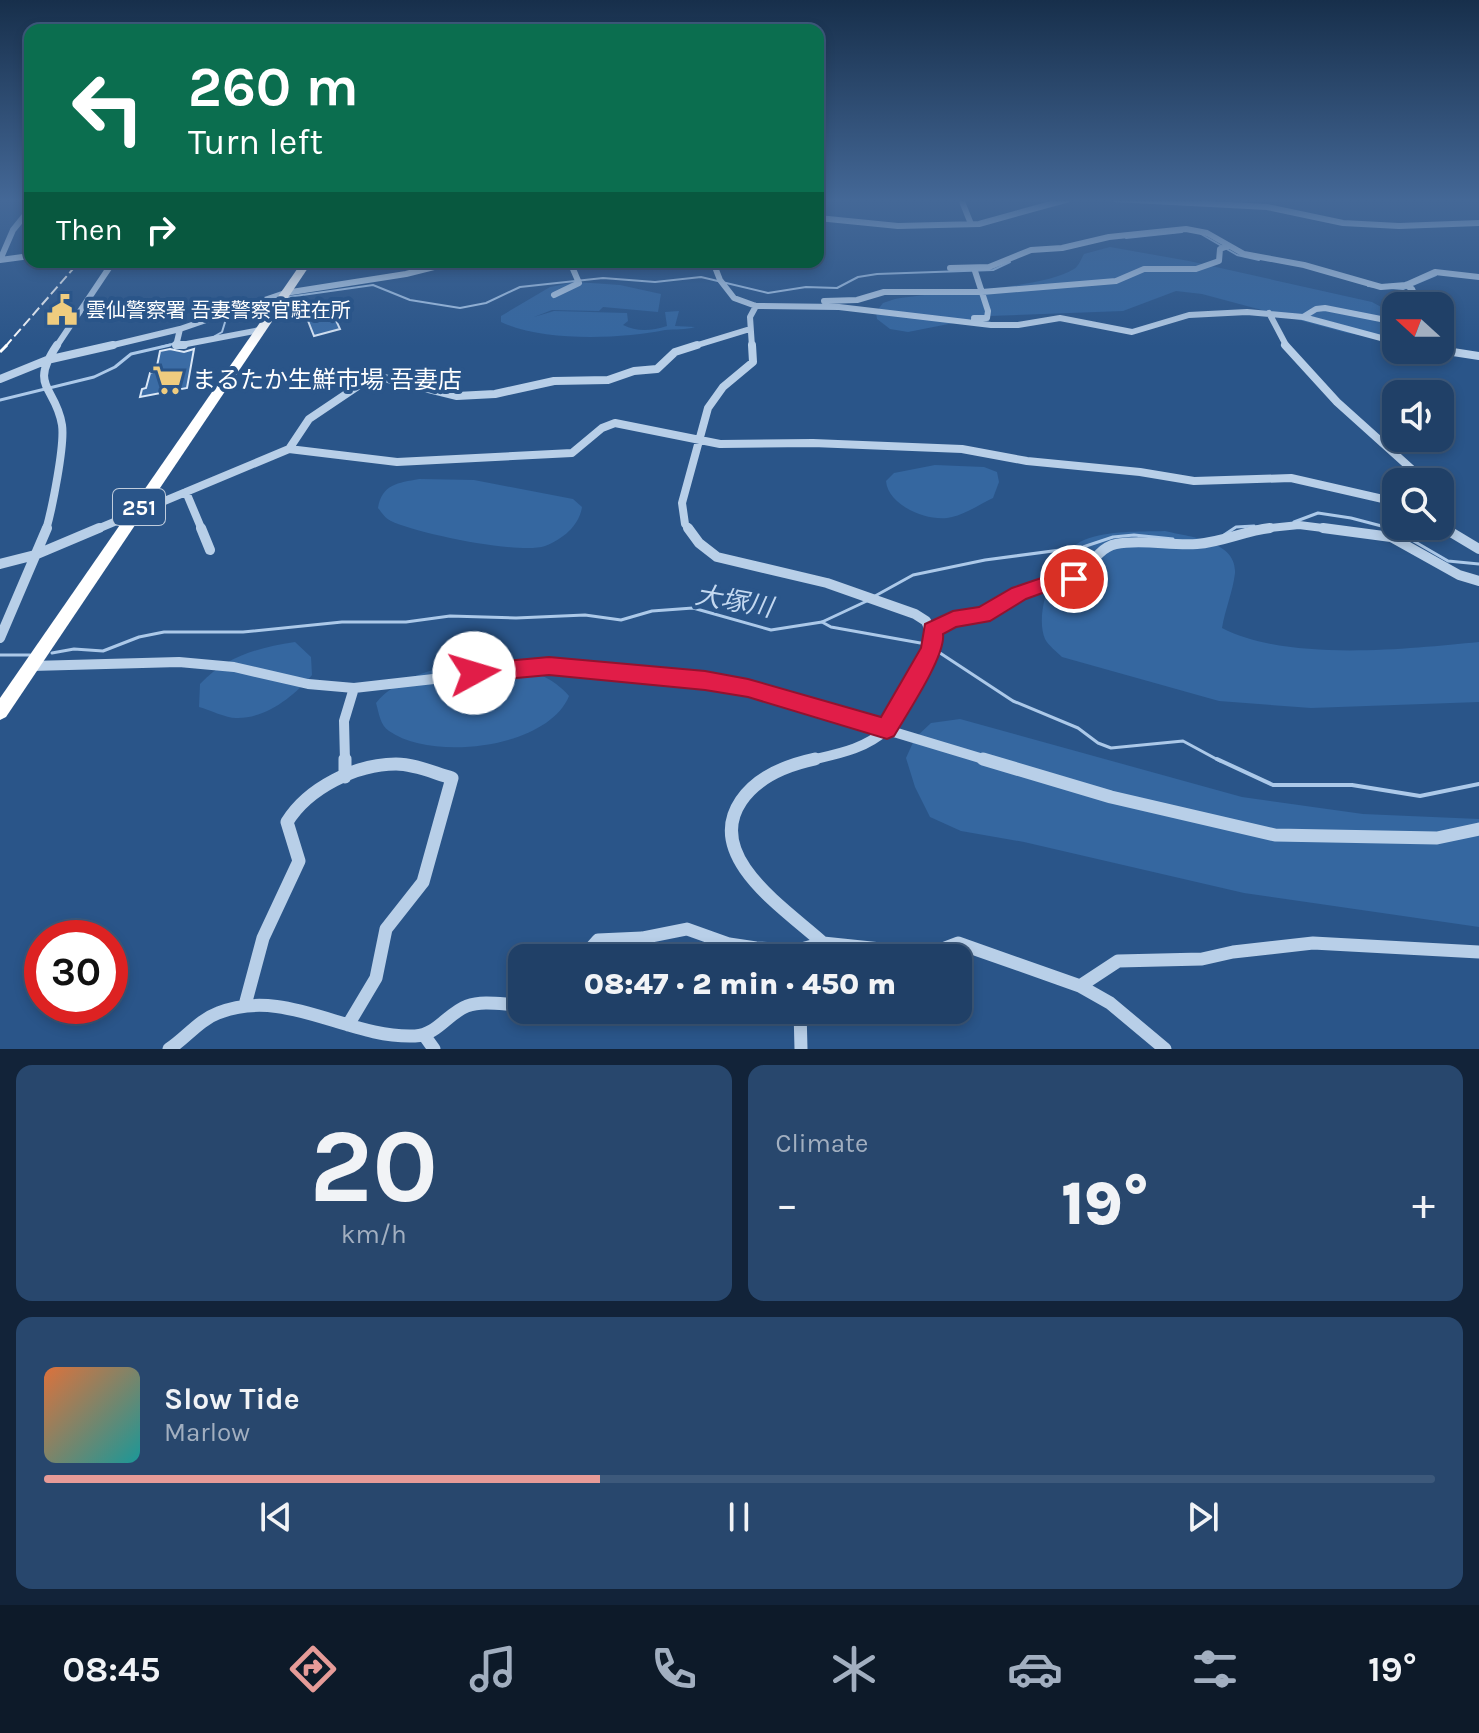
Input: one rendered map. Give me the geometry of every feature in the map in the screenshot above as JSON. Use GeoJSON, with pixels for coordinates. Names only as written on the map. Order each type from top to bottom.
{"type":"FeatureCollection","features":[{"type":"Feature","properties":{"kind":"highway","name":"251"},"geometry":{"type":"LineString","coordinates":[[0,712],[303,268]]}},
{"type":"Feature","properties":{"kind":"street"},"geometry":{"type":"LineString","coordinates":[[950,268],[974,270],[994,266],[1025,251],[1062,248]]}},
{"type":"Feature","properties":{"kind":"street"},"geometry":{"type":"LineString","coordinates":[[790,305],[793,302],[857,300],[884,292],[982,292],[1116,281],[1144,269],[1201,269],[1219,261],[1225,248]]}},
{"type":"Feature","properties":{"kind":"street"},"geometry":{"type":"LineString","coordinates":[[1228,248],[1381,287],[1409,287],[1435,272],[1479,277]]}},
{"type":"Feature","properties":{"kind":"street"},"geometry":{"type":"LineString","coordinates":[[0,260],[24,257]]}},
{"type":"Feature","properties":{"kind":"street"},"geometry":{"type":"LineString","coordinates":[[0,638],[49,518],[62,425],[45,387],[43,374],[47,360],[109,268]]}},
{"type":"Feature","properties":{"kind":"street"},"geometry":{"type":"LineString","coordinates":[[0,379],[47,360],[180,329],[283,297],[430,268]]}},
{"type":"Feature","properties":{"kind":"street"},"geometry":{"type":"LineString","coordinates":[[554,295],[577,286],[579,279],[573,268]]}},
{"type":"Feature","properties":{"kind":"street"},"geometry":{"type":"LineString","coordinates":[[716,268],[722,283],[738,300],[756,306],[839,307],[1003,325],[1060,318],[1132,332],[1189,315],[1269,313],[1303,317],[1382,338]]}},
{"type":"Feature","properties":{"kind":"street"},"geometry":{"type":"LineString","coordinates":[[948,320],[987,318],[988,311],[974,270]]}},
{"type":"Feature","properties":{"kind":"street"},"geometry":{"type":"LineString","coordinates":[[1409,287],[1412,292]]}},
{"type":"Feature","properties":{"kind":"street"},"geometry":{"type":"LineString","coordinates":[[756,306],[750,317],[753,362],[715,396],[698,438],[682,514],[685,524],[699,543],[717,557],[827,583],[915,614],[932,630],[934,640],[887,729],[867,744],[791,765],[763,777],[746,791],[736,807],[731,826],[733,840],[746,871],[823,943],[929,954],[958,943],[1080,986],[1119,1010],[1165,1049]]}},
{"type":"Feature","properties":{"kind":"street"},"geometry":{"type":"LineString","coordinates":[[1303,317],[1316,309],[1325,308],[1382,319]]}},
{"type":"Feature","properties":{"kind":"street"},"geometry":{"type":"LineString","coordinates":[[1269,313],[1273,328],[1293,355],[1411,468]]}},
{"type":"Feature","properties":{"kind":"street"},"geometry":{"type":"LineString","coordinates":[[180,329],[175,342],[260,330]]}},
{"type":"Feature","properties":{"kind":"street"},"geometry":{"type":"LineString","coordinates":[[289,449],[309,419],[367,380],[384,378],[457,396],[495,394],[554,381],[615,379],[629,372],[657,369],[675,352],[750,329]]}},
{"type":"Feature","properties":{"kind":"street"},"geometry":{"type":"LineString","coordinates":[[1454,352],[1479,356]]}},
{"type":"Feature","properties":{"kind":"street"},"geometry":{"type":"LineString","coordinates":[[0,564],[35,555],[289,449],[397,462],[572,453],[582,450],[601,429],[611,423],[720,444],[813,443],[977,450],[1027,461],[1140,472],[1194,481],[1291,478],[1382,499]]}},
{"type":"Feature","properties":{"kind":"street"},"geometry":{"type":"LineString","coordinates":[[353,457],[356,461],[398,465]]}},
{"type":"Feature","properties":{"kind":"street"},"geometry":{"type":"LineString","coordinates":[[186,492],[210,550]]}},
{"type":"Feature","properties":{"kind":"street"},"geometry":{"type":"LineString","coordinates":[[932,630],[953,620],[983,615],[1019,594],[1059,580],[1080,577],[1101,552],[1115,544],[1195,544],[1221,541],[1244,531],[1299,525],[1391,537],[1459,575],[1479,581]]}},
{"type":"Feature","properties":{"kind":"street"},"geometry":{"type":"LineString","coordinates":[[1454,534],[1479,549]]}},
{"type":"Feature","properties":{"kind":"street"},"geometry":{"type":"LineString","coordinates":[[32,666],[179,662],[234,667],[308,684],[354,688],[500,669],[576,667],[705,680],[748,688],[1111,797],[1275,835],[1437,838],[1479,829]]}},
{"type":"Feature","properties":{"kind":"street"},"geometry":{"type":"LineString","coordinates":[[345,777],[344,721],[354,688]]}},
{"type":"Feature","properties":{"kind":"street"},"geometry":{"type":"LineString","coordinates":[[245,1005],[263,938],[299,861],[287,825],[288,818],[312,794],[345,777],[394,764],[452,778],[423,882],[386,929],[376,978],[348,1025]]}},
{"type":"Feature","properties":{"kind":"street"},"geometry":{"type":"LineString","coordinates":[[594,944],[598,940],[642,938],[687,929],[729,944]]}},
{"type":"Feature","properties":{"kind":"street"},"geometry":{"type":"LineString","coordinates":[[1080,986],[1118,961],[1202,959],[1233,952],[1313,943],[1479,952]]}},
{"type":"Feature","properties":{"kind":"street"},"geometry":{"type":"LineString","coordinates":[[169,1049],[217,1013],[245,1005],[296,1008],[365,1031],[424,1035],[432,1033],[466,1006],[508,1005]]}},
{"type":"Feature","properties":{"kind":"street"},"geometry":{"type":"LineString","coordinates":[[800,1024],[801,1049]]}},
{"type":"Feature","properties":{"kind":"street"},"geometry":{"type":"LineString","coordinates":[[424,1035],[434,1049]]}},
{"type":"Feature","properties":{"kind":"shaded area"},"geometry":{"type":"Polygon","coordinates":[[[1115,248],[1189,261],[1372,302],[1382,307],[1382,339],[1347,333],[1202,294],[1176,291],[1123,311],[989,316],[908,332],[890,329],[877,319],[876,312],[883,303],[895,299],[1038,281],[1058,276],[1079,264],[1084,254],[1115,248]]]}},
{"type":"Feature","properties":{"kind":"shaded area"},"geometry":{"type":"Polygon","coordinates":[[[576,282],[620,285],[661,294],[658,312],[603,307],[599,311],[552,310],[534,317],[554,311],[627,313],[628,321],[623,325],[644,330],[667,326],[665,312],[679,311],[675,326],[695,327],[582,337],[538,333],[501,322],[501,316],[550,287],[576,282]]]}},
{"type":"Feature","properties":{"kind":"shaded area"},"geometry":{"type":"Polygon","coordinates":[[[935,465],[984,467],[997,472],[999,482],[993,498],[957,516],[943,518],[911,511],[888,490],[886,481],[894,473],[935,465]]]}},
{"type":"Feature","properties":{"kind":"shaded area"},"geometry":{"type":"Polygon","coordinates":[[[419,479],[474,480],[573,499],[582,507],[569,531],[545,546],[514,548],[444,537],[389,520],[378,508],[387,489],[419,479]]]}},
{"type":"Feature","properties":{"kind":"shaded area"},"geometry":{"type":"Polygon","coordinates":[[[1165,531],[1209,542],[1228,553],[1234,562],[1234,580],[1222,628],[1279,646],[1313,649],[1383,650],[1479,642],[1479,702],[1311,708],[1219,701],[1062,657],[1045,639],[1042,613],[1050,583],[1065,556],[1074,546],[1094,537],[1124,532],[1165,531]]]}},
{"type":"Feature","properties":{"kind":"shaded area"},"geometry":{"type":"Polygon","coordinates":[[[295,642],[311,657],[312,675],[278,705],[258,715],[236,718],[199,707],[200,684],[221,666],[255,651],[295,642]]]}},
{"type":"Feature","properties":{"kind":"shaded area"},"geometry":{"type":"Polygon","coordinates":[[[466,660],[535,673],[559,686],[569,696],[557,714],[538,728],[488,745],[433,746],[409,741],[386,728],[376,703],[385,694],[405,681],[466,660]]]}},
{"type":"Feature","properties":{"kind":"shaded area"},"geometry":{"type":"Polygon","coordinates":[[[960,719],[1242,797],[1363,814],[1479,819],[1479,927],[1244,893],[1024,842],[961,831],[930,817],[915,787],[906,758],[915,738],[931,723],[960,719]]]}},
{"type":"Feature","properties":{"kind":"building"},"geometry":{"type":"Polygon","coordinates":[[[324,302],[329,305],[340,329],[314,336],[303,308],[324,302]]]}},
{"type":"Feature","properties":{"kind":"building","name":"まるたか生鮮市場 吾妻店"},"geometry":{"type":"Polygon","coordinates":[[[170,349],[184,352],[194,349],[187,388],[140,397],[150,373],[156,371],[160,351],[170,349]]]}},
{"type":"Feature","properties":{"kind":"waterway"},"geometry":{"type":"LineString","coordinates":[[1225,248],[1237,255],[1259,260]]}},
{"type":"Feature","properties":{"kind":"waterway"},"geometry":{"type":"LineString","coordinates":[[288,297],[373,285],[410,300],[460,308],[486,303],[520,287],[603,278],[655,282],[701,277],[768,293],[806,287],[837,288],[858,277],[877,274],[993,270],[1010,262]]}},
{"type":"Feature","properties":{"kind":"waterway"},"geometry":{"type":"LineString","coordinates":[[1368,286],[1403,289],[1436,275]]}},
{"type":"Feature","properties":{"kind":"waterway"},"geometry":{"type":"LineString","coordinates":[[254,307],[277,299]]}},
{"type":"Feature","properties":{"kind":"waterway"},"geometry":{"type":"LineString","coordinates":[[215,336],[222,332],[226,319],[235,313]]}},
{"type":"Feature","properties":{"kind":"waterway"},"geometry":{"type":"LineString","coordinates":[[161,347],[176,343]]}},
{"type":"Feature","properties":{"kind":"waterway"},"geometry":{"type":"LineString","coordinates":[[0,400],[94,377],[115,367],[131,354],[170,345]]}},
{"type":"Feature","properties":{"kind":"waterway","name":"大塚川"},"geometry":{"type":"LineString","coordinates":[[1294,522],[1318,513],[1351,518],[1393,529],[1448,561],[1479,564]]}},
{"type":"Feature","properties":{"kind":"waterway","name":"大塚川"},"geometry":{"type":"LineString","coordinates":[[1224,535],[1236,527],[1254,526]]}},
{"type":"Feature","properties":{"kind":"waterway","name":"大塚川"},"geometry":{"type":"LineString","coordinates":[[875,596],[913,575],[985,560],[1083,547],[1113,537],[1134,535],[1173,539]]}},
{"type":"Feature","properties":{"kind":"waterway","name":"大塚川"},"geometry":{"type":"LineString","coordinates":[[822,622],[869,600]]}},
{"type":"Feature","properties":{"kind":"waterway","name":"大塚川"},"geometry":{"type":"LineString","coordinates":[[52,653],[74,649],[103,651],[139,637],[164,632],[243,632],[342,622],[406,622],[450,616],[516,618],[585,615],[621,620],[652,611],[693,608],[771,630],[822,622]]}},
{"type":"Feature","properties":{"kind":"waterway"},"geometry":{"type":"LineString","coordinates":[[822,622],[831,627],[926,644]]}},
{"type":"Feature","properties":{"kind":"waterway"},"geometry":{"type":"LineString","coordinates":[[937,651],[1013,701],[1078,728],[1098,743],[1111,748],[1183,741],[1220,761]]}},
{"type":"Feature","properties":{"kind":"waterway","name":"大塚川"},"geometry":{"type":"LineString","coordinates":[[0,655],[30,655]]}},
{"type":"Feature","properties":{"kind":"waterway"},"geometry":{"type":"LineString","coordinates":[[1217,759],[1273,785],[1352,785],[1420,796],[1479,784]]}},
{"type":"Feature","properties":{"kind":"railway"},"geometry":{"type":"LineString","coordinates":[[5,347],[74,268]]}},
{"type":"Feature","properties":{"kind":"railway"},"geometry":{"type":"LineString","coordinates":[[0,352],[5,347]]}},
{"type":"Feature","properties":{"kind":"place","name":"雲仙警察署 吾妻警察官駐在所"},"geometry":{"type":"Point","coordinates":[62,310]}},
{"type":"Feature","properties":{"kind":"place","name":"まるたか生鮮市場 吾妻店"},"geometry":{"type":"Point","coordinates":[168,380]}},
{"type":"Feature","properties":{"kind":"route"},"geometry":{"type":"LineString","coordinates":[[474,673],[549,666],[705,680],[748,688],[887,729],[930,650],[934,640],[932,630],[953,620],[983,615],[1019,594],[1059,580],[1074,579]]}}]}
